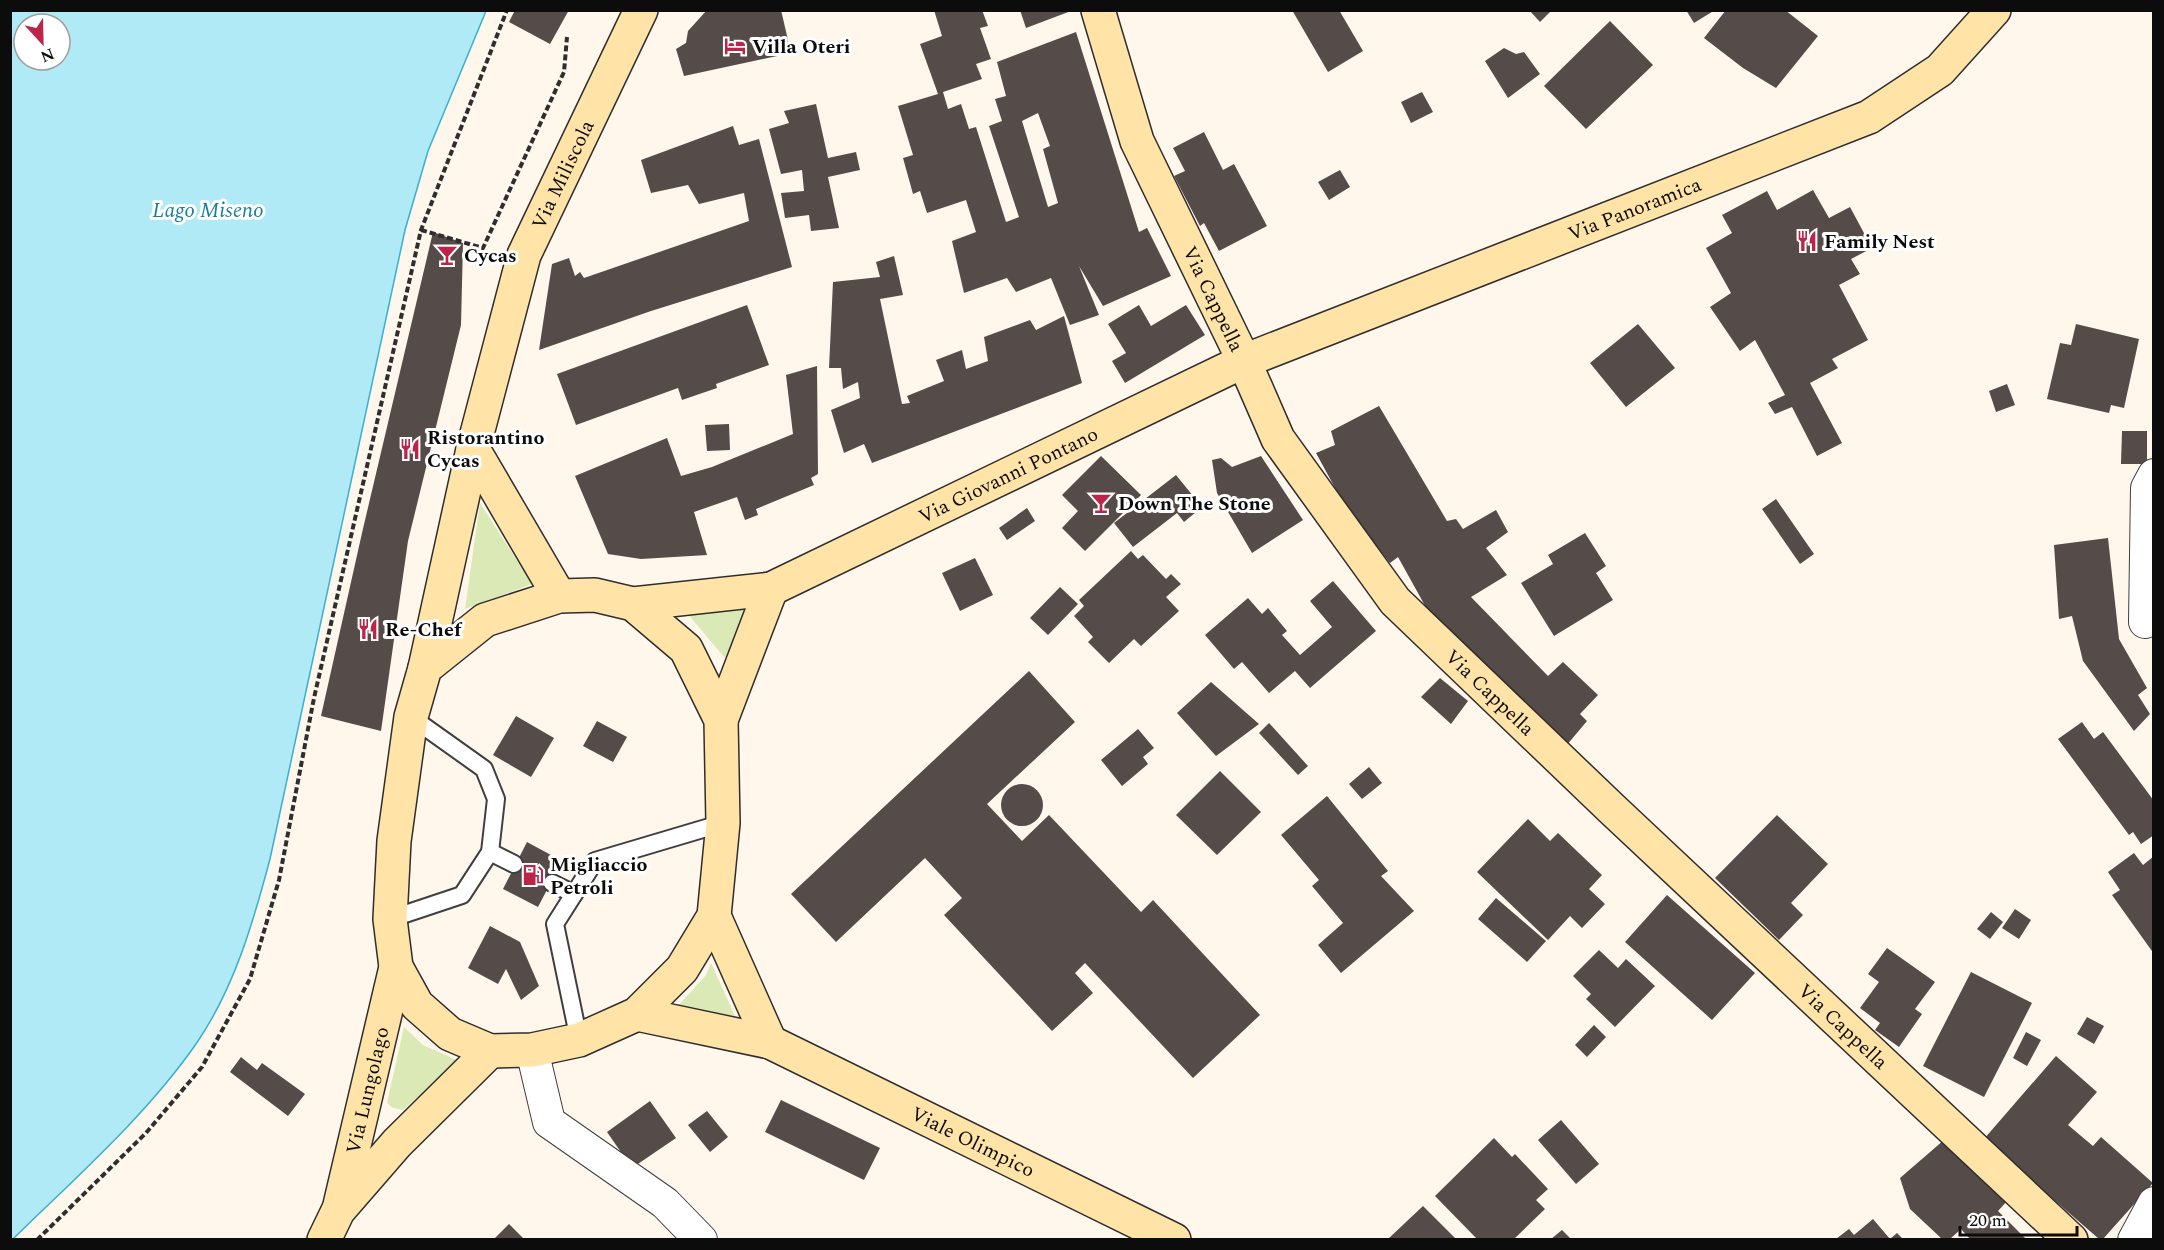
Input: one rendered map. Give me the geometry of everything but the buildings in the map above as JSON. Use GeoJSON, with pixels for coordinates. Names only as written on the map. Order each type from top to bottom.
{"type":"FeatureCollection","features":[{"type":"Feature","properties":{"kind":"street","name":"Via Miliscola"},"geometry":{"type":"LineString","coordinates":[[396,967],[390,919],[393,841],[411,717],[425,668],[473,449],[524,255],[641,10]]}},
{"type":"Feature","properties":{"kind":"street","name":"Via Cappella"},"geometry":{"type":"LineString","coordinates":[[1098,10],[1137,141],[1244,361],[1278,439],[1395,602],[2071,1239]]}},
{"type":"Feature","properties":{"kind":"street","name":"Via Panoramica"},"geometry":{"type":"LineString","coordinates":[[1244,361],[1869,117],[1940,70],[1994,10]]}},
{"type":"Feature","properties":{"kind":"street","name":"Via Giovanni Pontano"},"geometry":{"type":"LineString","coordinates":[[633,604],[771,589],[1244,361]]}},
{"type":"Feature","properties":{"kind":"street"},"geometry":{"type":"LineString","coordinates":[[473,449],[559,596]]}},
{"type":"Feature","properties":{"kind":"street"},"geometry":{"type":"LineString","coordinates":[[2145,622],[2147,488],[2154,475]]}},
{"type":"Feature","properties":{"kind":"street"},"geometry":{"type":"LineString","coordinates":[[396,967],[417,1005],[450,1034],[490,1051],[532,1050],[579,1040],[637,1014],[682,969],[714,915],[723,823],[721,720],[771,589]]}},
{"type":"Feature","properties":{"kind":"street"},"geometry":{"type":"LineString","coordinates":[[425,668],[485,620],[559,596],[595,596],[633,604],[686,649],[721,720]]}},
{"type":"Feature","properties":{"kind":"street"},"geometry":{"type":"LineString","coordinates":[[714,915],[770,1042]]}},
{"type":"Feature","properties":{"kind":"street","name":"Via Lungolago"},"geometry":{"type":"LineString","coordinates":[[331,1225],[396,967]]}},
{"type":"Feature","properties":{"kind":"street","name":"Viale Olimpico"},"geometry":{"type":"LineString","coordinates":[[637,1014],[770,1042],[1174,1239]]}},
{"type":"Feature","properties":{"kind":"street"},"geometry":{"type":"LineString","coordinates":[[532,1050],[549,1122],[665,1203],[701,1239]]}},
{"type":"Feature","properties":{"kind":"street","name":"Via Lungolago"},"geometry":{"type":"LineString","coordinates":[[331,1225],[397,1143],[490,1051]]}},
{"type":"Feature","properties":{"kind":"street"},"geometry":{"type":"LineString","coordinates":[[2134,1239],[2154,1203]]}},
{"type":"Feature","properties":{"kind":"lane"},"geometry":{"type":"LineString","coordinates":[[390,919],[462,895],[490,852],[496,799],[484,769],[411,717]]}},
{"type":"Feature","properties":{"kind":"lane"},"geometry":{"type":"LineString","coordinates":[[579,1040],[555,924],[595,861],[723,823]]}},
{"type":"Feature","properties":{"kind":"lane"},"geometry":{"type":"LineString","coordinates":[[490,852],[514,864]]}},
{"type":"Feature","properties":{"kind":"lane"},"geometry":{"type":"LineString","coordinates":[[552,883],[574,894]]}},
{"type":"Feature","properties":{"kind":"path"},"geometry":{"type":"LineString","coordinates":[[38,1239],[146,1133],[202,1067],[250,979],[279,880],[314,698],[421,230],[507,10]]}},
{"type":"Feature","properties":{"kind":"path"},"geometry":{"type":"LineString","coordinates":[[421,230],[483,248],[564,72],[567,37]]}},
{"type":"Feature","properties":{"kind":"green space"},"geometry":{"type":"Polygon","coordinates":[[[480,503],[532,584],[465,609],[480,503]]]}},
{"type":"Feature","properties":{"kind":"green space"},"geometry":{"type":"Polygon","coordinates":[[[754,606],[725,658],[686,612],[754,606]]]}},
{"type":"Feature","properties":{"kind":"green space"},"geometry":{"type":"Polygon","coordinates":[[[711,963],[735,1016],[678,1006],[706,975],[711,963]]]}},
{"type":"Feature","properties":{"kind":"green space"},"geometry":{"type":"Polygon","coordinates":[[[404,1027],[423,1045],[459,1061],[403,1110],[393,1108],[387,1103],[404,1027]]]}},
{"type":"Feature","properties":{"kind":"water","name":"Lago Miseno"},"geometry":{"type":"Polygon","coordinates":[[[10,11],[486,11],[428,151],[405,230],[270,859],[241,955],[209,1023],[176,1071],[109,1146],[12,1240],[10,1239],[10,11]]]}},
{"type":"Feature","properties":{"kind":"place","name":"Villa Oteri"},"geometry":{"type":"Point","coordinates":[735,46]}},
{"type":"Feature","properties":{"kind":"place","name":"Family Nest"},"geometry":{"type":"Point","coordinates":[1807,241]}},
{"type":"Feature","properties":{"kind":"place","name":"Cycas"},"geometry":{"type":"Point","coordinates":[447,255]}},
{"type":"Feature","properties":{"kind":"place","name":"Ristorantino Cycas"},"geometry":{"type":"Point","coordinates":[410,449]}},
{"type":"Feature","properties":{"kind":"place","name":"Down The Stone"},"geometry":{"type":"Point","coordinates":[1101,503]}},
{"type":"Feature","properties":{"kind":"place","name":"Re-Chef"},"geometry":{"type":"Point","coordinates":[368,629]}},
{"type":"Feature","properties":{"kind":"place","name":"Migliaccio Petroli"},"geometry":{"type":"Point","coordinates":[533,875]}}]}
